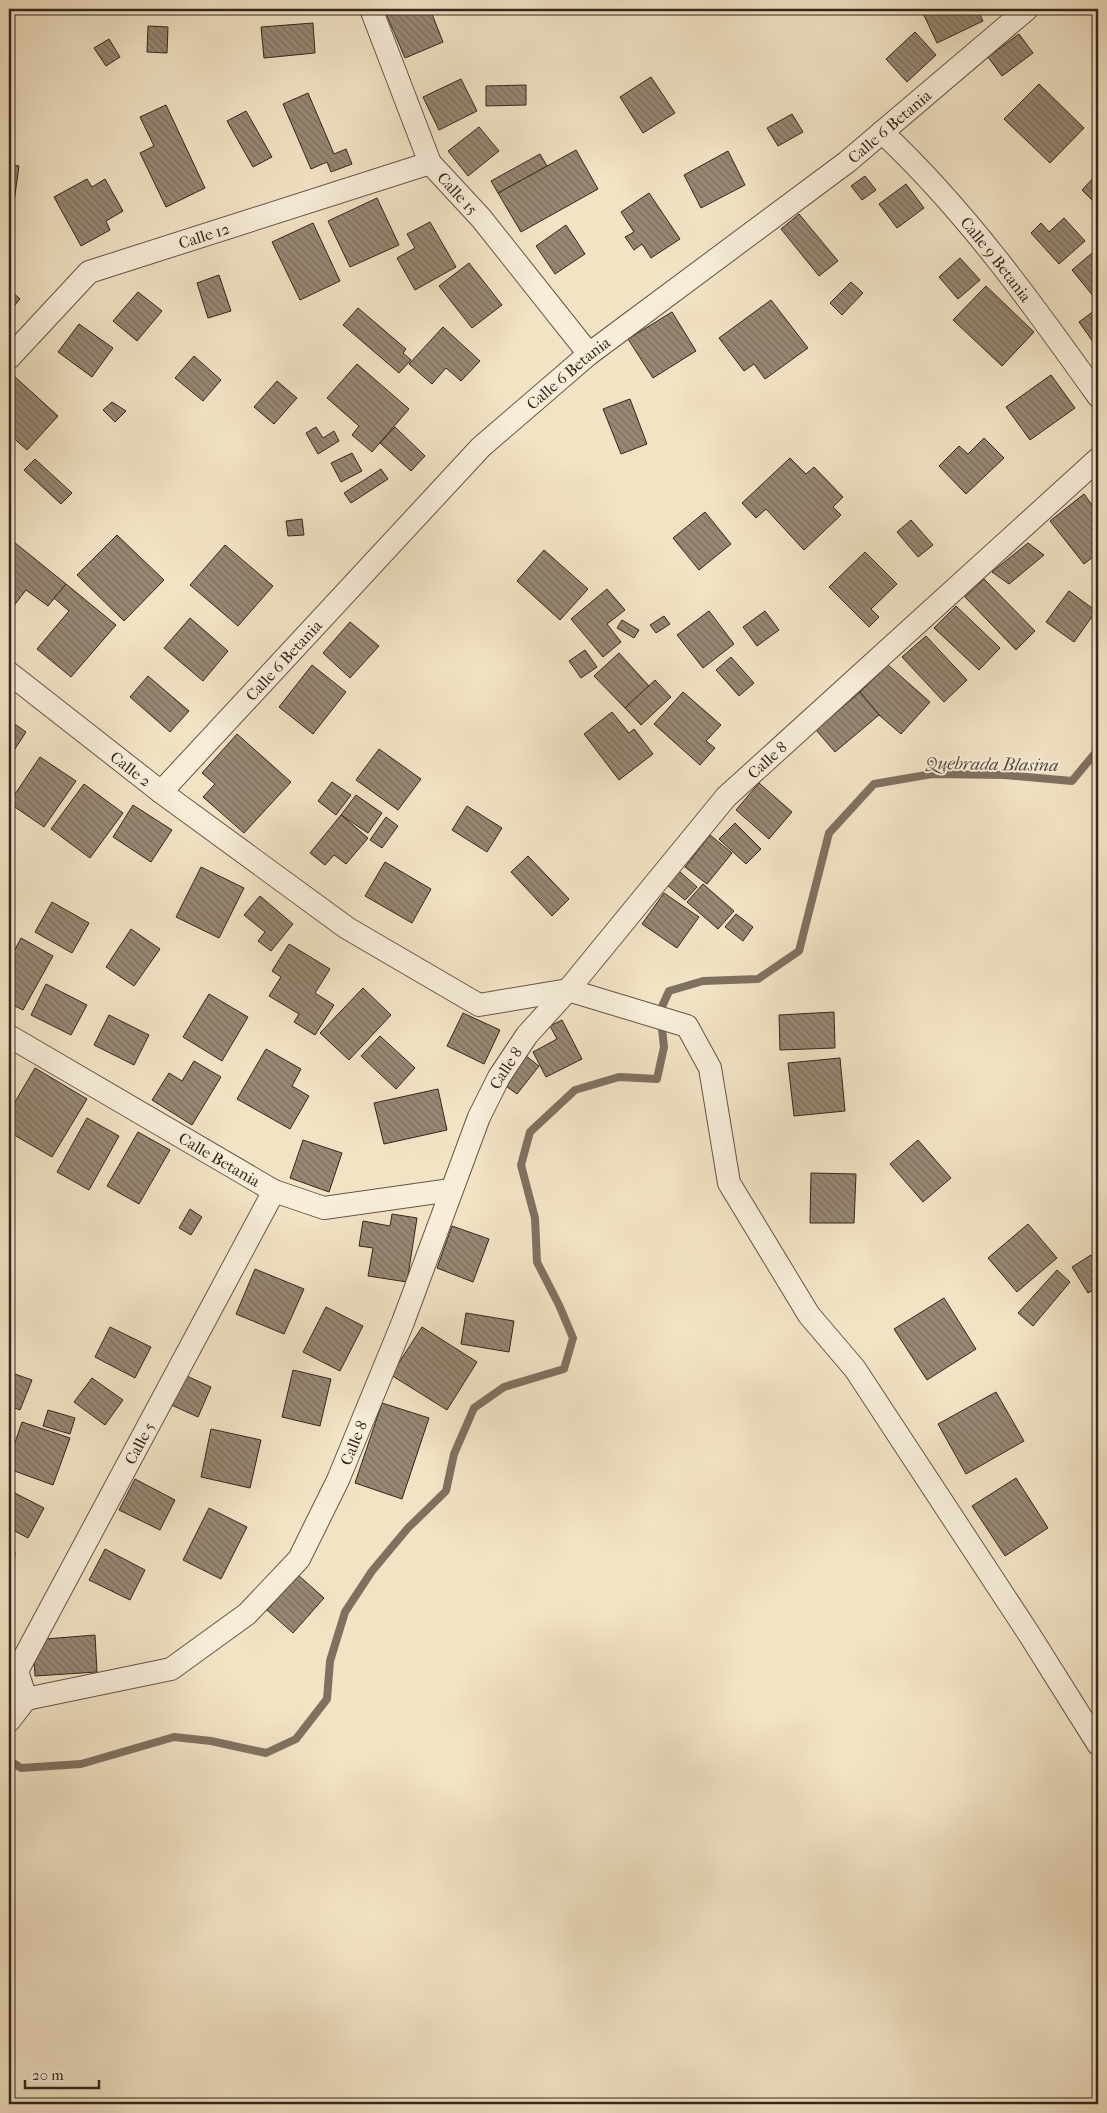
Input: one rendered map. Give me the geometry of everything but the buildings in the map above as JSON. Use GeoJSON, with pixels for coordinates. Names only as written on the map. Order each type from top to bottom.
{"type":"FeatureCollection","features":[{"type":"Feature","properties":{"kind":"street","name":"Calle 15"},"geometry":{"type":"LineString","coordinates":[[371,9],[430,163],[481,218],[589,354]]}},
{"type":"Feature","properties":{"kind":"street","name":"Calle 6 Betania"},"geometry":{"type":"LineString","coordinates":[[161,792],[481,447],[589,354],[847,162],[1026,9]]}},
{"type":"Feature","properties":{"kind":"street","name":"Calle 9 Betania"},"geometry":{"type":"LineString","coordinates":[[882,132],[914,162],[1018,284],[1098,396]]}},
{"type":"Feature","properties":{"kind":"street","name":"Calle 12"},"geometry":{"type":"LineString","coordinates":[[9,358],[89,272],[430,163]]}},
{"type":"Feature","properties":{"kind":"street","name":"Calle 8"},"geometry":{"type":"LineString","coordinates":[[26,1699],[171,1669],[247,1614],[298,1559],[342,1471],[403,1322],[479,1117],[499,1078],[527,1035],[568,990],[726,797],[1098,459]]}},
{"type":"Feature","properties":{"kind":"street","name":"Calle 2"},"geometry":{"type":"LineString","coordinates":[[9,673],[161,792],[347,928],[479,1005],[568,990]]}},
{"type":"Feature","properties":{"kind":"street"},"geometry":{"type":"LineString","coordinates":[[568,990],[687,1026],[710,1068],[729,1183],[809,1316],[855,1369],[1029,1634],[1098,1744]]}},
{"type":"Feature","properties":{"kind":"street","name":"Calle Betania"},"geometry":{"type":"LineString","coordinates":[[9,1036],[274,1191],[324,1208],[451,1190]]}},
{"type":"Feature","properties":{"kind":"street","name":"Calle 5"},"geometry":{"type":"LineString","coordinates":[[26,1699],[13,1670],[274,1191]]}},
{"type":"Feature","properties":{"kind":"street"},"geometry":{"type":"LineString","coordinates":[[9,1720],[26,1699]]}},
{"type":"Feature","properties":{"kind":"waterway","name":"Quebrada Blasina"},"geometry":{"type":"LineString","coordinates":[[9,1760],[21,1768],[81,1764],[174,1737],[211,1741],[266,1753],[296,1739],[327,1699],[330,1661],[345,1612],[372,1571],[408,1528],[446,1491],[454,1454],[474,1408],[504,1387],[564,1369],[573,1338],[537,1262],[535,1218],[521,1165],[530,1132],[575,1090],[619,1077],[657,1079],[664,1047],[660,1011],[669,991],[703,981],[758,979],[799,951],[829,833],[874,784],[932,774],[1004,775],[1072,781],[1096,752],[1098,745]]}}]}
